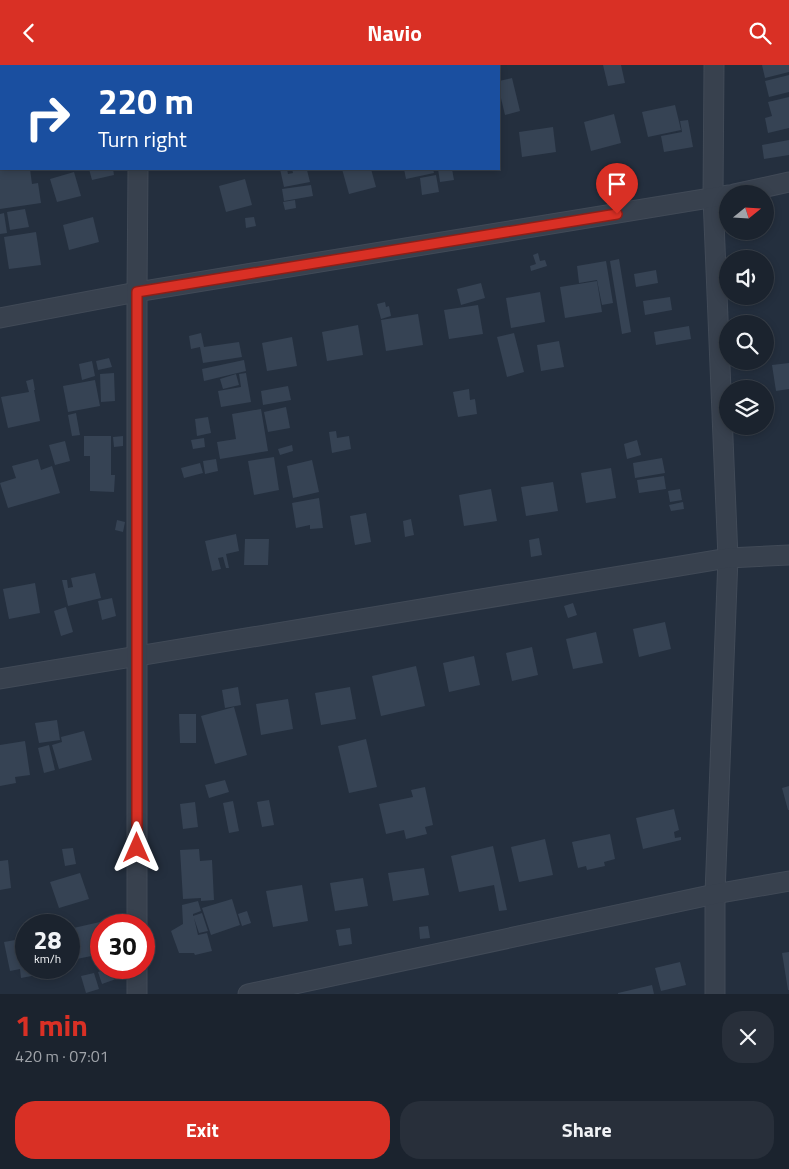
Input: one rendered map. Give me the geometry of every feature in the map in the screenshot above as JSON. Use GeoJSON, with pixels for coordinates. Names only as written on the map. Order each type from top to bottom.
{"type":"FeatureCollection","features":[{"type":"Feature","properties":{"kind":"street"},"geometry":{"type":"LineString","coordinates":[[714,65],[719,185]]}},
{"type":"Feature","properties":{"kind":"street"},"geometry":{"type":"LineString","coordinates":[[137,914],[138,170]]}},
{"type":"Feature","properties":{"kind":"street"},"geometry":{"type":"LineString","coordinates":[[774,185],[789,182]]}},
{"type":"Feature","properties":{"kind":"street"},"geometry":{"type":"LineString","coordinates":[[0,318],[137,292],[719,197]]}},
{"type":"Feature","properties":{"kind":"street"},"geometry":{"type":"LineString","coordinates":[[715,994],[715,894],[728,557],[721,240]]}},
{"type":"Feature","properties":{"kind":"street"},"geometry":{"type":"LineString","coordinates":[[0,679],[728,557],[789,555]]}},
{"type":"Feature","properties":{"kind":"street"},"geometry":{"type":"LineString","coordinates":[[248,994],[715,894],[789,881]]}},
{"type":"Feature","properties":{"kind":"street"},"geometry":{"type":"LineString","coordinates":[[137,979],[137,994]]}},
{"type":"Feature","properties":{"kind":"building"},"geometry":{"type":"Polygon","coordinates":[[[603,65],[621,65],[625,83],[608,86],[603,65]]]}},
{"type":"Feature","properties":{"kind":"building"},"geometry":{"type":"Polygon","coordinates":[[[762,65],[789,65],[789,72],[765,78],[762,65]]]}},
{"type":"Feature","properties":{"kind":"building"},"geometry":{"type":"Polygon","coordinates":[[[789,75],[789,92],[769,97],[765,81],[789,75]]]}},
{"type":"Feature","properties":{"kind":"building"},"geometry":{"type":"Polygon","coordinates":[[[512,78],[520,111],[505,115],[500,94],[500,81],[512,78]]]}},
{"type":"Feature","properties":{"kind":"building"},"geometry":{"type":"Polygon","coordinates":[[[789,97],[789,128],[768,133],[765,118],[772,116],[768,102],[789,97]]]}},
{"type":"Feature","properties":{"kind":"building"},"geometry":{"type":"Polygon","coordinates":[[[675,105],[681,130],[648,137],[642,112],[675,105]]]}},
{"type":"Feature","properties":{"kind":"building"},"geometry":{"type":"Polygon","coordinates":[[[614,114],[621,143],[591,151],[584,122],[614,114]]]}},
{"type":"Feature","properties":{"kind":"building"},"geometry":{"type":"Polygon","coordinates":[[[688,120],[693,147],[664,152],[661,136],[682,132],[680,121],[688,120]]]}},
{"type":"Feature","properties":{"kind":"building"},"geometry":{"type":"Polygon","coordinates":[[[553,127],[556,152],[522,157],[519,132],[553,127]]]}},
{"type":"Feature","properties":{"kind":"building"},"geometry":{"type":"Polygon","coordinates":[[[789,140],[789,155],[764,159],[762,145],[789,140]]]}},
{"type":"Feature","properties":{"kind":"building"},"geometry":{"type":"Polygon","coordinates":[[[0,170],[30,170],[32,184],[38,183],[41,203],[0,209],[0,170]]]}},
{"type":"Feature","properties":{"kind":"building"},"geometry":{"type":"Polygon","coordinates":[[[89,170],[113,170],[114,175],[92,180],[89,170]]]}},
{"type":"Feature","properties":{"kind":"building"},"geometry":{"type":"Polygon","coordinates":[[[280,170],[287,170],[288,174],[293,173],[292,170],[307,170],[310,182],[284,187],[280,170]]]}},
{"type":"Feature","properties":{"kind":"building"},"geometry":{"type":"Polygon","coordinates":[[[342,170],[371,170],[376,187],[349,194],[342,170]]]}},
{"type":"Feature","properties":{"kind":"building"},"geometry":{"type":"Polygon","coordinates":[[[404,170],[433,170],[434,173],[406,179],[404,170]]]}},
{"type":"Feature","properties":{"kind":"building"},"geometry":{"type":"Polygon","coordinates":[[[438,170],[452,170],[454,180],[440,182],[438,170]]]}},
{"type":"Feature","properties":{"kind":"building"},"geometry":{"type":"Polygon","coordinates":[[[74,172],[81,196],[57,202],[50,179],[74,172]]]}},
{"type":"Feature","properties":{"kind":"building"},"geometry":{"type":"Polygon","coordinates":[[[436,175],[439,192],[422,195],[420,178],[436,175]]]}},
{"type":"Feature","properties":{"kind":"building"},"geometry":{"type":"Polygon","coordinates":[[[619,177],[621,188],[615,190],[613,178],[619,177]]]}},
{"type":"Feature","properties":{"kind":"building"},"geometry":{"type":"Polygon","coordinates":[[[245,179],[252,205],[226,212],[219,186],[245,179]]]}},
{"type":"Feature","properties":{"kind":"building"},"geometry":{"type":"Polygon","coordinates":[[[311,185],[313,196],[284,201],[282,189],[311,185]]]}},
{"type":"Feature","properties":{"kind":"building"},"geometry":{"type":"Polygon","coordinates":[[[295,200],[296,208],[285,210],[283,202],[295,200]]]}},
{"type":"Feature","properties":{"kind":"building"},"geometry":{"type":"Polygon","coordinates":[[[25,209],[29,227],[10,230],[7,212],[25,209]]]}},
{"type":"Feature","properties":{"kind":"building"},"geometry":{"type":"Polygon","coordinates":[[[4,213],[7,233],[0,234],[0,214],[4,213]]]}},
{"type":"Feature","properties":{"kind":"building"},"geometry":{"type":"Polygon","coordinates":[[[93,217],[99,242],[69,250],[63,225],[93,217]]]}},
{"type":"Feature","properties":{"kind":"building"},"geometry":{"type":"Polygon","coordinates":[[[254,217],[256,226],[246,228],[245,218],[254,217]]]}},
{"type":"Feature","properties":{"kind":"building"},"geometry":{"type":"Polygon","coordinates":[[[36,232],[41,265],[9,269],[4,237],[36,232]]]}},
{"type":"Feature","properties":{"kind":"building"},"geometry":{"type":"Polygon","coordinates":[[[538,253],[540,261],[545,260],[547,266],[531,271],[530,266],[536,264],[533,255],[538,253]]]}},
{"type":"Feature","properties":{"kind":"building"},"geometry":{"type":"Polygon","coordinates":[[[619,259],[631,332],[622,334],[610,261],[619,259]]]}},
{"type":"Feature","properties":{"kind":"building"},"geometry":{"type":"Polygon","coordinates":[[[606,261],[613,303],[602,305],[597,280],[579,283],[577,266],[606,261]]]}},
{"type":"Feature","properties":{"kind":"building"},"geometry":{"type":"Polygon","coordinates":[[[656,270],[658,283],[636,287],[634,274],[656,270]]]}},
{"type":"Feature","properties":{"kind":"building"},"geometry":{"type":"Polygon","coordinates":[[[597,281],[602,312],[565,318],[560,287],[597,281]]]}},
{"type":"Feature","properties":{"kind":"building"},"geometry":{"type":"Polygon","coordinates":[[[481,283],[485,298],[461,305],[457,289],[481,283]]]}},
{"type":"Feature","properties":{"kind":"building"},"geometry":{"type":"Polygon","coordinates":[[[540,292],[545,322],[511,328],[506,298],[540,292]]]}},
{"type":"Feature","properties":{"kind":"building"},"geometry":{"type":"Polygon","coordinates":[[[670,297],[672,310],[645,315],[643,301],[670,297]]]}},
{"type":"Feature","properties":{"kind":"building"},"geometry":{"type":"Polygon","coordinates":[[[385,302],[386,307],[389,306],[391,316],[381,319],[377,304],[385,302]]]}},
{"type":"Feature","properties":{"kind":"building"},"geometry":{"type":"Polygon","coordinates":[[[478,305],[483,334],[449,339],[444,310],[478,305]]]}},
{"type":"Feature","properties":{"kind":"building"},"geometry":{"type":"Polygon","coordinates":[[[418,314],[423,345],[386,351],[381,320],[418,314]]]}},
{"type":"Feature","properties":{"kind":"building"},"geometry":{"type":"Polygon","coordinates":[[[358,325],[363,355],[327,361],[322,332],[358,325]]]}},
{"type":"Feature","properties":{"kind":"building"},"geometry":{"type":"Polygon","coordinates":[[[689,326],[691,339],[656,345],[654,332],[689,326]]]}},
{"type":"Feature","properties":{"kind":"building"},"geometry":{"type":"Polygon","coordinates":[[[201,333],[204,347],[239,342],[242,357],[203,363],[200,347],[191,349],[189,336],[201,333]]]}},
{"type":"Feature","properties":{"kind":"building"},"geometry":{"type":"Polygon","coordinates":[[[514,333],[524,372],[507,377],[497,337],[514,333]]]}},
{"type":"Feature","properties":{"kind":"building"},"geometry":{"type":"Polygon","coordinates":[[[292,337],[297,366],[267,371],[262,343],[292,337]]]}},
{"type":"Feature","properties":{"kind":"building"},"geometry":{"type":"Polygon","coordinates":[[[559,341],[564,367],[541,371],[537,345],[559,341]]]}},
{"type":"Feature","properties":{"kind":"building"},"geometry":{"type":"Polygon","coordinates":[[[109,358],[112,367],[98,370],[96,361],[109,358]]]}},
{"type":"Feature","properties":{"kind":"building"},"geometry":{"type":"Polygon","coordinates":[[[244,360],[246,371],[204,381],[202,369],[244,360]]]}},
{"type":"Feature","properties":{"kind":"building"},"geometry":{"type":"Polygon","coordinates":[[[92,361],[95,376],[82,380],[79,364],[92,361]]]}},
{"type":"Feature","properties":{"kind":"building"},"geometry":{"type":"Polygon","coordinates":[[[789,363],[789,389],[776,391],[773,370],[774,365],[789,363]]]}},
{"type":"Feature","properties":{"kind":"building"},"geometry":{"type":"Polygon","coordinates":[[[114,373],[115,401],[101,402],[100,374],[114,373]]]}},
{"type":"Feature","properties":{"kind":"building"},"geometry":{"type":"Polygon","coordinates":[[[246,373],[251,402],[221,407],[218,391],[241,387],[239,374],[246,373]]]}},
{"type":"Feature","properties":{"kind":"building"},"geometry":{"type":"Polygon","coordinates":[[[236,374],[239,385],[223,389],[220,379],[236,374]]]}},
{"type":"Feature","properties":{"kind":"building"},"geometry":{"type":"Polygon","coordinates":[[[33,379],[40,421],[8,428],[1,397],[29,392],[26,381],[33,379]]]}},
{"type":"Feature","properties":{"kind":"building"},"geometry":{"type":"Polygon","coordinates":[[[95,380],[100,406],[68,412],[63,386],[95,380]]]}},
{"type":"Feature","properties":{"kind":"building"},"geometry":{"type":"Polygon","coordinates":[[[288,386],[291,400],[263,405],[261,391],[288,386]]]}},
{"type":"Feature","properties":{"kind":"building"},"geometry":{"type":"Polygon","coordinates":[[[469,389],[470,400],[475,399],[477,414],[458,417],[453,392],[469,389]]]}},
{"type":"Feature","properties":{"kind":"building"},"geometry":{"type":"Polygon","coordinates":[[[286,407],[290,428],[268,432],[264,412],[286,407]]]}},
{"type":"Feature","properties":{"kind":"building"},"geometry":{"type":"Polygon","coordinates":[[[261,409],[268,451],[220,459],[217,442],[236,439],[232,414],[261,409]]]}},
{"type":"Feature","properties":{"kind":"building"},"geometry":{"type":"Polygon","coordinates":[[[76,413],[80,435],[72,436],[68,415],[76,413]]]}},
{"type":"Feature","properties":{"kind":"building"},"geometry":{"type":"Polygon","coordinates":[[[208,417],[211,433],[197,436],[195,419],[208,417]]]}},
{"type":"Feature","properties":{"kind":"building"},"geometry":{"type":"Polygon","coordinates":[[[336,431],[337,438],[349,436],[351,449],[332,453],[329,432],[336,431]]]}},
{"type":"Feature","properties":{"kind":"building"},"geometry":{"type":"Polygon","coordinates":[[[84,436],[111,436],[111,475],[115,475],[114,492],[90,491],[90,456],[84,456],[84,436]]]}},
{"type":"Feature","properties":{"kind":"building"},"geometry":{"type":"Polygon","coordinates":[[[123,436],[123,446],[114,447],[113,437],[123,436]]]}},
{"type":"Feature","properties":{"kind":"building"},"geometry":{"type":"Polygon","coordinates":[[[204,438],[205,447],[193,449],[191,440],[204,438]]]}},
{"type":"Feature","properties":{"kind":"building"},"geometry":{"type":"Polygon","coordinates":[[[637,440],[641,455],[627,459],[624,444],[637,440]]]}},
{"type":"Feature","properties":{"kind":"building"},"geometry":{"type":"Polygon","coordinates":[[[65,441],[70,461],[55,465],[49,445],[65,441]]]}},
{"type":"Feature","properties":{"kind":"building"},"geometry":{"type":"Polygon","coordinates":[[[292,445],[293,451],[280,455],[278,449],[292,445]]]}},
{"type":"Feature","properties":{"kind":"building"},"geometry":{"type":"Polygon","coordinates":[[[274,457],[279,490],[254,495],[248,461],[274,457]]]}},
{"type":"Feature","properties":{"kind":"building"},"geometry":{"type":"Polygon","coordinates":[[[662,458],[665,473],[635,478],[633,463],[662,458]]]}},
{"type":"Feature","properties":{"kind":"building"},"geometry":{"type":"Polygon","coordinates":[[[38,459],[41,470],[52,466],[60,493],[8,508],[0,483],[16,478],[12,466],[38,459]]]}},
{"type":"Feature","properties":{"kind":"building"},"geometry":{"type":"Polygon","coordinates":[[[216,459],[218,471],[205,474],[203,461],[216,459]]]}},
{"type":"Feature","properties":{"kind":"building"},"geometry":{"type":"Polygon","coordinates":[[[312,460],[319,492],[293,498],[287,466],[312,460]]]}},
{"type":"Feature","properties":{"kind":"building"},"geometry":{"type":"Polygon","coordinates":[[[200,463],[203,473],[184,478],[181,468],[200,463]]]}},
{"type":"Feature","properties":{"kind":"building"},"geometry":{"type":"Polygon","coordinates":[[[611,468],[616,498],[586,503],[581,473],[611,468]]]}},
{"type":"Feature","properties":{"kind":"building"},"geometry":{"type":"Polygon","coordinates":[[[664,476],[666,489],[639,493],[637,480],[664,476]]]}},
{"type":"Feature","properties":{"kind":"building"},"geometry":{"type":"Polygon","coordinates":[[[553,482],[558,511],[526,516],[521,487],[553,482]]]}},
{"type":"Feature","properties":{"kind":"building"},"geometry":{"type":"Polygon","coordinates":[[[491,489],[497,521],[464,526],[459,495],[491,489]]]}},
{"type":"Feature","properties":{"kind":"building"},"geometry":{"type":"Polygon","coordinates":[[[680,489],[682,500],[670,502],[668,491],[680,489]]]}},
{"type":"Feature","properties":{"kind":"building"},"geometry":{"type":"Polygon","coordinates":[[[319,498],[323,528],[310,529],[310,525],[296,528],[292,503],[319,498]]]}},
{"type":"Feature","properties":{"kind":"building"},"geometry":{"type":"Polygon","coordinates":[[[683,502],[684,509],[671,511],[669,505],[683,502]]]}},
{"type":"Feature","properties":{"kind":"building"},"geometry":{"type":"Polygon","coordinates":[[[366,513],[371,542],[355,545],[350,516],[366,513]]]}},
{"type":"Feature","properties":{"kind":"building"},"geometry":{"type":"Polygon","coordinates":[[[411,519],[414,535],[405,537],[403,521],[411,519]]]}},
{"type":"Feature","properties":{"kind":"building"},"geometry":{"type":"Polygon","coordinates":[[[117,520],[125,522],[123,532],[115,530],[117,520]]]}},
{"type":"Feature","properties":{"kind":"building"},"geometry":{"type":"Polygon","coordinates":[[[236,534],[239,551],[226,554],[229,568],[226,568],[223,557],[218,558],[221,569],[212,571],[205,541],[236,534]]]}},
{"type":"Feature","properties":{"kind":"building"},"geometry":{"type":"Polygon","coordinates":[[[539,538],[542,555],[531,557],[529,540],[539,538]]]}},
{"type":"Feature","properties":{"kind":"building"},"geometry":{"type":"Polygon","coordinates":[[[245,539],[269,539],[268,565],[244,565],[245,539]]]}},
{"type":"Feature","properties":{"kind":"building"},"geometry":{"type":"Polygon","coordinates":[[[95,573],[101,598],[68,606],[62,580],[67,580],[68,588],[73,587],[71,578],[95,573]]]}},
{"type":"Feature","properties":{"kind":"building"},"geometry":{"type":"Polygon","coordinates":[[[35,583],[40,613],[9,619],[3,589],[35,583]]]}},
{"type":"Feature","properties":{"kind":"building"},"geometry":{"type":"Polygon","coordinates":[[[112,598],[116,616],[102,620],[98,601],[112,598]]]}},
{"type":"Feature","properties":{"kind":"building"},"geometry":{"type":"Polygon","coordinates":[[[573,603],[577,615],[568,618],[564,606],[573,603]]]}},
{"type":"Feature","properties":{"kind":"building"},"geometry":{"type":"Polygon","coordinates":[[[66,607],[73,632],[61,636],[54,611],[66,607]]]}},
{"type":"Feature","properties":{"kind":"building"},"geometry":{"type":"Polygon","coordinates":[[[665,622],[671,649],[639,657],[633,629],[665,622]]]}},
{"type":"Feature","properties":{"kind":"building"},"geometry":{"type":"Polygon","coordinates":[[[596,632],[603,663],[573,669],[566,639],[596,632]]]}},
{"type":"Feature","properties":{"kind":"building"},"geometry":{"type":"Polygon","coordinates":[[[532,647],[538,675],[512,681],[506,653],[532,647]]]}},
{"type":"Feature","properties":{"kind":"building"},"geometry":{"type":"Polygon","coordinates":[[[474,656],[480,685],[449,692],[443,663],[474,656]]]}},
{"type":"Feature","properties":{"kind":"building"},"geometry":{"type":"Polygon","coordinates":[[[416,666],[425,706],[381,716],[372,676],[416,666]]]}},
{"type":"Feature","properties":{"kind":"building"},"geometry":{"type":"Polygon","coordinates":[[[238,687],[241,705],[225,708],[222,690],[238,687]]]}},
{"type":"Feature","properties":{"kind":"building"},"geometry":{"type":"Polygon","coordinates":[[[350,687],[356,719],[321,725],[315,693],[350,687]]]}},
{"type":"Feature","properties":{"kind":"building"},"geometry":{"type":"Polygon","coordinates":[[[288,699],[293,729],[261,735],[256,704],[288,699]]]}},
{"type":"Feature","properties":{"kind":"building"},"geometry":{"type":"Polygon","coordinates":[[[234,707],[247,755],[215,764],[201,716],[234,707]]]}},
{"type":"Feature","properties":{"kind":"building"},"geometry":{"type":"Polygon","coordinates":[[[179,714],[196,714],[196,743],[180,743],[179,714]]]}},
{"type":"Feature","properties":{"kind":"building"},"geometry":{"type":"Polygon","coordinates":[[[57,720],[60,740],[39,743],[35,723],[57,720]]]}},
{"type":"Feature","properties":{"kind":"building"},"geometry":{"type":"Polygon","coordinates":[[[84,731],[92,760],[59,769],[52,745],[62,742],[61,737],[84,731]]]}},
{"type":"Feature","properties":{"kind":"building"},"geometry":{"type":"Polygon","coordinates":[[[366,739],[377,787],[349,793],[338,746],[366,739]]]}},
{"type":"Feature","properties":{"kind":"building"},"geometry":{"type":"Polygon","coordinates":[[[25,741],[30,775],[15,777],[16,783],[0,786],[0,745],[25,741]]]}},
{"type":"Feature","properties":{"kind":"building"},"geometry":{"type":"Polygon","coordinates":[[[49,745],[55,770],[44,773],[38,748],[49,745]]]}},
{"type":"Feature","properties":{"kind":"building"},"geometry":{"type":"Polygon","coordinates":[[[225,780],[229,792],[209,798],[205,785],[225,780]]]}},
{"type":"Feature","properties":{"kind":"building"},"geometry":{"type":"Polygon","coordinates":[[[789,786],[789,810],[788,810],[782,788],[789,786]]]}},
{"type":"Feature","properties":{"kind":"building"},"geometry":{"type":"Polygon","coordinates":[[[425,787],[433,825],[425,827],[427,834],[406,839],[404,830],[386,834],[379,804],[413,797],[411,790],[425,787]]]}},
{"type":"Feature","properties":{"kind":"building"},"geometry":{"type":"Polygon","coordinates":[[[269,800],[274,825],[262,827],[257,802],[269,800]]]}},
{"type":"Feature","properties":{"kind":"building"},"geometry":{"type":"Polygon","coordinates":[[[233,801],[239,831],[229,833],[223,803],[233,801]]]}},
{"type":"Feature","properties":{"kind":"building"},"geometry":{"type":"Polygon","coordinates":[[[195,802],[198,827],[183,829],[180,804],[195,802]]]}},
{"type":"Feature","properties":{"kind":"building"},"geometry":{"type":"Polygon","coordinates":[[[674,809],[679,830],[674,832],[675,838],[681,837],[681,840],[643,849],[636,818],[674,809]]]}},
{"type":"Feature","properties":{"kind":"building"},"geometry":{"type":"Polygon","coordinates":[[[610,834],[615,859],[604,862],[605,866],[587,870],[586,866],[578,868],[572,842],[610,834]]]}},
{"type":"Feature","properties":{"kind":"building"},"geometry":{"type":"Polygon","coordinates":[[[545,839],[553,875],[519,882],[511,847],[545,839]]]}},
{"type":"Feature","properties":{"kind":"building"},"geometry":{"type":"Polygon","coordinates":[[[493,846],[507,910],[499,911],[494,885],[459,892],[451,856],[493,846]]]}},
{"type":"Feature","properties":{"kind":"building"},"geometry":{"type":"Polygon","coordinates":[[[73,848],[76,864],[65,866],[62,849],[73,848]]]}},
{"type":"Feature","properties":{"kind":"building"},"geometry":{"type":"Polygon","coordinates":[[[199,849],[200,861],[212,860],[214,900],[201,901],[201,898],[183,899],[180,850],[199,849]]]}},
{"type":"Feature","properties":{"kind":"building"},"geometry":{"type":"Polygon","coordinates":[[[8,860],[11,888],[0,890],[0,861],[8,860]]]}},
{"type":"Feature","properties":{"kind":"building"},"geometry":{"type":"Polygon","coordinates":[[[424,868],[429,895],[393,901],[388,873],[424,868]]]}},
{"type":"Feature","properties":{"kind":"building"},"geometry":{"type":"Polygon","coordinates":[[[80,873],[89,899],[59,908],[50,882],[80,873]]]}},
{"type":"Feature","properties":{"kind":"building"},"geometry":{"type":"Polygon","coordinates":[[[363,878],[368,906],[335,911],[330,883],[363,878]]]}},
{"type":"Feature","properties":{"kind":"building"},"geometry":{"type":"Polygon","coordinates":[[[302,885],[308,921],[273,927],[266,891],[302,885]]]}},
{"type":"Feature","properties":{"kind":"building"},"geometry":{"type":"Polygon","coordinates":[[[232,899],[240,925],[211,935],[202,908],[232,899]]]}},
{"type":"Feature","properties":{"kind":"building"},"geometry":{"type":"Polygon","coordinates":[[[198,901],[201,911],[193,914],[193,916],[202,913],[208,931],[199,933],[194,918],[198,935],[207,933],[212,951],[195,955],[194,953],[179,953],[171,931],[183,924],[182,905],[198,901]]]}},
{"type":"Feature","properties":{"kind":"building"},"geometry":{"type":"Polygon","coordinates":[[[247,911],[251,923],[242,926],[238,914],[247,911]]]}},
{"type":"Feature","properties":{"kind":"building"},"geometry":{"type":"Polygon","coordinates":[[[90,924],[90,956],[80,958],[80,927],[90,924]]]}},
{"type":"Feature","properties":{"kind":"building"},"geometry":{"type":"Polygon","coordinates":[[[428,926],[430,938],[420,939],[419,927],[428,926]]]}},
{"type":"Feature","properties":{"kind":"building"},"geometry":{"type":"Polygon","coordinates":[[[350,928],[352,944],[339,946],[336,930],[350,928]]]}},
{"type":"Feature","properties":{"kind":"building"},"geometry":{"type":"Polygon","coordinates":[[[15,940],[15,970],[10,971],[4,942],[15,940]]]}},
{"type":"Feature","properties":{"kind":"building"},"geometry":{"type":"Polygon","coordinates":[[[789,952],[789,990],[788,990],[782,953],[789,952]]]}},
{"type":"Feature","properties":{"kind":"building"},"geometry":{"type":"Polygon","coordinates":[[[680,962],[686,985],[661,991],[655,968],[680,962]]]}},
{"type":"Feature","properties":{"kind":"building"},"geometry":{"type":"Polygon","coordinates":[[[90,974],[90,979],[96,979],[99,989],[86,993],[81,976],[90,974]]]}},
{"type":"Feature","properties":{"kind":"building"},"geometry":{"type":"Polygon","coordinates":[[[100,979],[116,979],[102,984],[100,979]]]}},
{"type":"Feature","properties":{"kind":"building"},"geometry":{"type":"Polygon","coordinates":[[[652,985],[654,994],[618,994],[618,993],[652,985]]]}},
{"type":"Feature","properties":{"kind":"route"},"geometry":{"type":"LineString","coordinates":[[137,848],[137,292],[617,214]]}}]}
